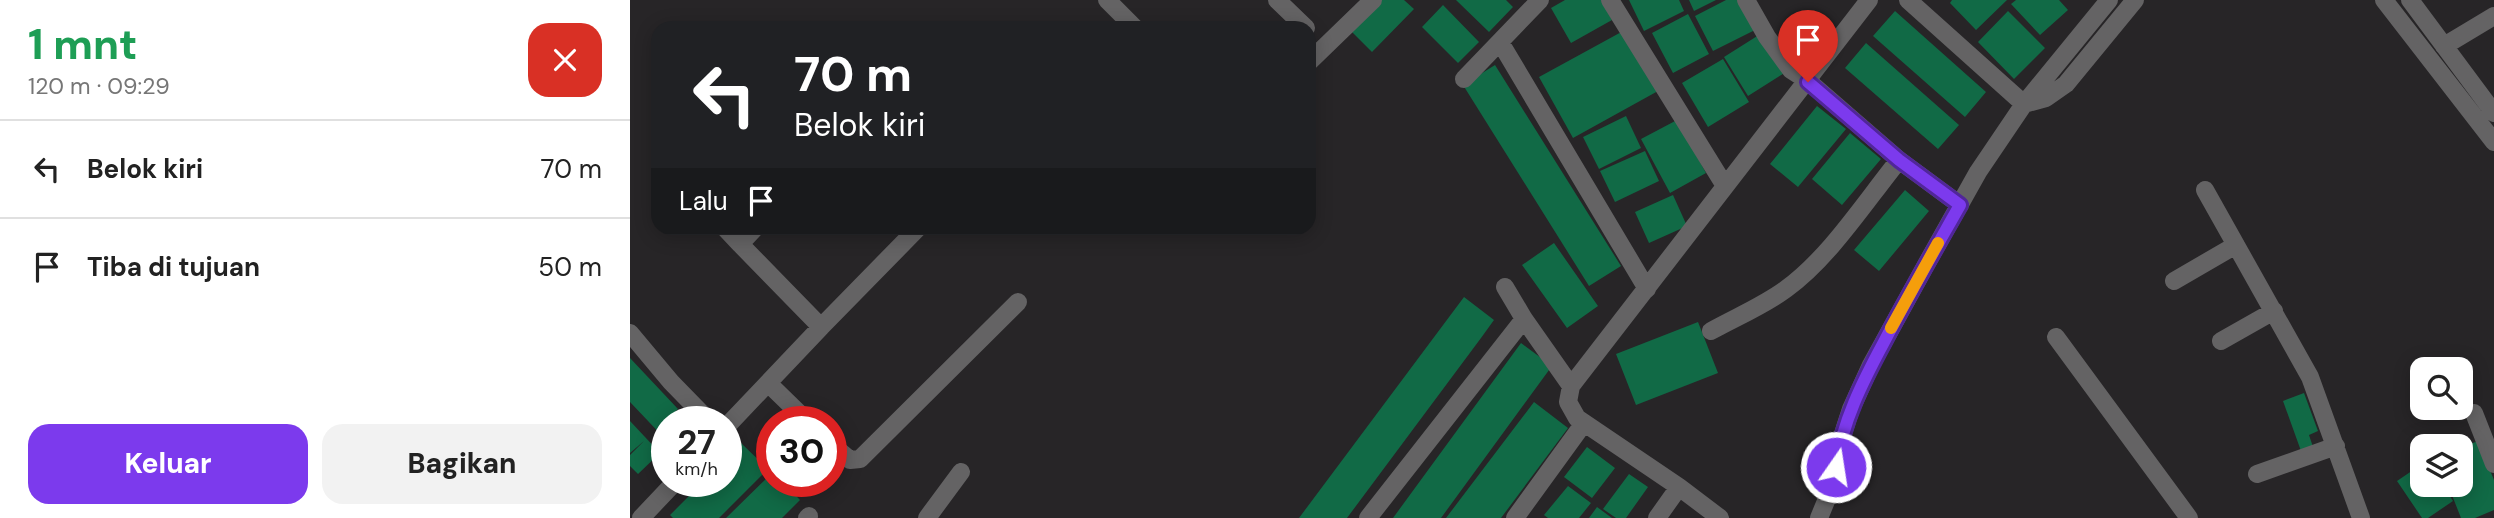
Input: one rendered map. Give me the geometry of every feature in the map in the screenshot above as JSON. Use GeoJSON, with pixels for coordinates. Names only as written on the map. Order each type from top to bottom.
{"type":"FeatureCollection","features":[{"type":"Feature","properties":{"kind":"street"},"geometry":{"type":"LineString","coordinates":[[1107,0],[1128,21]]}},
{"type":"Feature","properties":{"kind":"street"},"geometry":{"type":"LineString","coordinates":[[1278,0],[1300,21]]}},
{"type":"Feature","properties":{"kind":"street"},"geometry":{"type":"LineString","coordinates":[[1316,55],[1373,0]]}},
{"type":"Feature","properties":{"kind":"street"},"geometry":{"type":"LineString","coordinates":[[1464,79],[1540,0]]}},
{"type":"Feature","properties":{"kind":"street"},"geometry":{"type":"LineString","coordinates":[[1610,0],[1725,187]]}},
{"type":"Feature","properties":{"kind":"street"},"geometry":{"type":"LineString","coordinates":[[1746,0],[1791,70],[1899,160],[1960,205]]}},
{"type":"Feature","properties":{"kind":"street"},"geometry":{"type":"LineString","coordinates":[[1720,518],[1577,418],[1569,402],[1571,386],[1869,0]]}},
{"type":"Feature","properties":{"kind":"street"},"geometry":{"type":"LineString","coordinates":[[1819,518],[1833,484],[1838,449],[1851,410],[1888,333],[1978,172],[2024,104],[2109,0]]}},
{"type":"Feature","properties":{"kind":"street"},"geometry":{"type":"LineString","coordinates":[[2024,104],[2046,98],[2066,84],[2135,0]]}},
{"type":"Feature","properties":{"kind":"street"},"geometry":{"type":"LineString","coordinates":[[2384,0],[2494,142]]}},
{"type":"Feature","properties":{"kind":"street"},"geometry":{"type":"LineString","coordinates":[[2410,0],[2494,113]]}},
{"type":"Feature","properties":{"kind":"street"},"geometry":{"type":"LineString","coordinates":[[1916,3],[2024,104]]}},
{"type":"Feature","properties":{"kind":"street"},"geometry":{"type":"LineString","coordinates":[[2444,46],[2494,16]]}},
{"type":"Feature","properties":{"kind":"street"},"geometry":{"type":"LineString","coordinates":[[1316,37],[1325,47]]}},
{"type":"Feature","properties":{"kind":"street"},"geometry":{"type":"LineString","coordinates":[[1500,42],[1647,289]]}},
{"type":"Feature","properties":{"kind":"street"},"geometry":{"type":"LineString","coordinates":[[1711,331],[1772,299],[1802,276],[1825,252],[1899,160]]}},
{"type":"Feature","properties":{"kind":"street"},"geometry":{"type":"LineString","coordinates":[[2205,190],[2310,377],[2361,518]]}},
{"type":"Feature","properties":{"kind":"street"},"geometry":{"type":"LineString","coordinates":[[732,235],[821,327]]}},
{"type":"Feature","properties":{"kind":"street"},"geometry":{"type":"LineString","coordinates":[[740,244],[748,235]]}},
{"type":"Feature","properties":{"kind":"street"},"geometry":{"type":"LineString","coordinates":[[742,411],[911,235]]}},
{"type":"Feature","properties":{"kind":"street"},"geometry":{"type":"LineString","coordinates":[[2174,281],[2236,245]]}},
{"type":"Feature","properties":{"kind":"street"},"geometry":{"type":"LineString","coordinates":[[1505,287],[1571,386]]}},
{"type":"Feature","properties":{"kind":"street"},"geometry":{"type":"LineString","coordinates":[[847,457],[850,460],[860,459],[1018,302]]}},
{"type":"Feature","properties":{"kind":"street"},"geometry":{"type":"LineString","coordinates":[[2221,341],[2274,311]]}},
{"type":"Feature","properties":{"kind":"street"},"geometry":{"type":"LineString","coordinates":[[1368,518],[1524,319]]}},
{"type":"Feature","properties":{"kind":"street"},"geometry":{"type":"LineString","coordinates":[[630,332],[694,406]]}},
{"type":"Feature","properties":{"kind":"street"},"geometry":{"type":"LineString","coordinates":[[2056,337],[2189,518]]}},
{"type":"Feature","properties":{"kind":"street"},"geometry":{"type":"LineString","coordinates":[[769,384],[792,406]]}},
{"type":"Feature","properties":{"kind":"street"},"geometry":{"type":"LineString","coordinates":[[2474,413],[2494,464]]}},
{"type":"Feature","properties":{"kind":"street"},"geometry":{"type":"LineString","coordinates":[[1515,518],[1584,423]]}},
{"type":"Feature","properties":{"kind":"street"},"geometry":{"type":"LineString","coordinates":[[2257,474],[2336,446]]}},
{"type":"Feature","properties":{"kind":"street"},"geometry":{"type":"LineString","coordinates":[[927,518],[961,472]]}},
{"type":"Feature","properties":{"kind":"street"},"geometry":{"type":"LineString","coordinates":[[1657,518],[1679,487]]}},
{"type":"Feature","properties":{"kind":"street"},"geometry":{"type":"LineString","coordinates":[[630,512],[639,518],[660,497]]}},
{"type":"Feature","properties":{"kind":"building"},"geometry":{"type":"Polygon","coordinates":[[[1381,0],[1404,0],[1414,9],[1372,52],[1351,31],[1381,0]]]}},
{"type":"Feature","properties":{"kind":"building"},"geometry":{"type":"Polygon","coordinates":[[[1456,0],[1506,0],[1513,7],[1489,32],[1456,0]]]}},
{"type":"Feature","properties":{"kind":"building"},"geometry":{"type":"Polygon","coordinates":[[[1565,0],[1601,0],[1612,20],[1571,43],[1551,8],[1565,0]]]}},
{"type":"Feature","properties":{"kind":"building"},"geometry":{"type":"Polygon","coordinates":[[[1629,0],[1679,0],[1684,11],[1644,31],[1629,0]]]}},
{"type":"Feature","properties":{"kind":"building"},"geometry":{"type":"Polygon","coordinates":[[[1689,0],[1716,0],[1694,11],[1689,0]]]}},
{"type":"Feature","properties":{"kind":"building"},"geometry":{"type":"Polygon","coordinates":[[[1726,0],[1744,0],[1759,28],[1713,51],[1695,16],[1726,0]]]}},
{"type":"Feature","properties":{"kind":"building"},"geometry":{"type":"Polygon","coordinates":[[[1952,0],[2007,0],[1976,30],[1950,3],[1952,0]]]}},
{"type":"Feature","properties":{"kind":"building"},"geometry":{"type":"Polygon","coordinates":[[[2016,0],[2059,0],[2068,10],[2040,35],[2011,4],[2016,0]]]}},
{"type":"Feature","properties":{"kind":"building"},"geometry":{"type":"Polygon","coordinates":[[[1443,5],[1479,42],[1458,63],[1422,27],[1443,5]]]}},
{"type":"Feature","properties":{"kind":"building"},"geometry":{"type":"Polygon","coordinates":[[[1895,11],[1986,92],[1965,117],[1873,36],[1895,11]]]}},
{"type":"Feature","properties":{"kind":"building"},"geometry":{"type":"Polygon","coordinates":[[[2008,11],[2045,48],[2014,79],[1978,42],[2008,11]]]}},
{"type":"Feature","properties":{"kind":"building"},"geometry":{"type":"Polygon","coordinates":[[[1688,14],[1709,54],[1673,73],[1652,33],[1688,14]]]}},
{"type":"Feature","properties":{"kind":"building"},"geometry":{"type":"Polygon","coordinates":[[[1625,30],[1658,91],[1573,138],[1539,77],[1625,30]]]}},
{"type":"Feature","properties":{"kind":"building"},"geometry":{"type":"Polygon","coordinates":[[[1762,33],[1786,72],[1748,96],[1724,57],[1762,33]]]}},
{"type":"Feature","properties":{"kind":"building"},"geometry":{"type":"Polygon","coordinates":[[[1866,43],[1959,125],[1938,149],[1845,68],[1866,43]]]}},
{"type":"Feature","properties":{"kind":"building"},"geometry":{"type":"Polygon","coordinates":[[[1723,59],[1749,102],[1708,127],[1682,83],[1723,59]]]}},
{"type":"Feature","properties":{"kind":"building"},"geometry":{"type":"Polygon","coordinates":[[[1495,65],[1621,266],[1589,286],[1463,85],[1495,65]]]}},
{"type":"Feature","properties":{"kind":"building"},"geometry":{"type":"Polygon","coordinates":[[[1817,106],[1846,129],[1798,187],[1770,164],[1817,106]]]}},
{"type":"Feature","properties":{"kind":"building"},"geometry":{"type":"Polygon","coordinates":[[[1626,116],[1641,148],[1599,169],[1583,137],[1626,116]]]}},
{"type":"Feature","properties":{"kind":"building"},"geometry":{"type":"Polygon","coordinates":[[[1677,120],[1706,173],[1670,193],[1641,139],[1677,120]]]}},
{"type":"Feature","properties":{"kind":"building"},"geometry":{"type":"Polygon","coordinates":[[[1850,133],[1881,159],[1842,205],[1812,179],[1850,133]]]}},
{"type":"Feature","properties":{"kind":"building"},"geometry":{"type":"Polygon","coordinates":[[[1645,151],[1659,181],[1615,202],[1600,171],[1645,151]]]}},
{"type":"Feature","properties":{"kind":"building"},"geometry":{"type":"Polygon","coordinates":[[[1905,190],[1929,211],[1879,271],[1854,250],[1905,190]]]}},
{"type":"Feature","properties":{"kind":"building"},"geometry":{"type":"Polygon","coordinates":[[[1673,195],[1687,226],[1649,243],[1635,212],[1673,195]]]}},
{"type":"Feature","properties":{"kind":"building"},"geometry":{"type":"Polygon","coordinates":[[[1554,243],[1598,306],[1567,328],[1522,265],[1554,243]]]}},
{"type":"Feature","properties":{"kind":"building"},"geometry":{"type":"Polygon","coordinates":[[[1464,297],[1494,320],[1347,518],[1299,518],[1464,297]]]}},
{"type":"Feature","properties":{"kind":"building"},"geometry":{"type":"Polygon","coordinates":[[[1698,322],[1718,373],[1636,405],[1616,354],[1698,322]]]}},
{"type":"Feature","properties":{"kind":"building"},"geometry":{"type":"Polygon","coordinates":[[[1521,343],[1552,366],[1441,518],[1393,518],[1521,343]]]}},
{"type":"Feature","properties":{"kind":"building"},"geometry":{"type":"Polygon","coordinates":[[[630,358],[675,406],[651,406],[651,424],[630,402],[630,358]]]}},
{"type":"Feature","properties":{"kind":"building"},"geometry":{"type":"Polygon","coordinates":[[[2304,393],[2318,431],[2309,435],[2313,447],[2301,451],[2283,401],[2304,393]]]}},
{"type":"Feature","properties":{"kind":"building"},"geometry":{"type":"Polygon","coordinates":[[[1534,402],[1568,428],[1501,518],[1446,518],[1534,402]]]}},
{"type":"Feature","properties":{"kind":"building"},"geometry":{"type":"Polygon","coordinates":[[[630,421],[651,443],[651,462],[638,474],[630,466],[630,455],[644,441],[630,453],[630,421]]]}},
{"type":"Feature","properties":{"kind":"building"},"geometry":{"type":"Polygon","coordinates":[[[2478,441],[2494,480],[2494,510],[2475,518],[2461,518],[2453,497],[2473,497],[2473,443],[2478,441]]]}},
{"type":"Feature","properties":{"kind":"building"},"geometry":{"type":"Polygon","coordinates":[[[742,444],[756,457],[756,481],[742,495],[742,444]]]}},
{"type":"Feature","properties":{"kind":"building"},"geometry":{"type":"Polygon","coordinates":[[[1587,447],[1615,468],[1592,498],[1564,477],[1587,447]]]}},
{"type":"Feature","properties":{"kind":"building"},"geometry":{"type":"Polygon","coordinates":[[[2410,472],[2410,497],[2450,497],[2453,501],[2428,518],[2422,518],[2397,481],[2410,472]]]}},
{"type":"Feature","properties":{"kind":"building"},"geometry":{"type":"Polygon","coordinates":[[[1629,474],[1648,487],[1626,518],[1616,518],[1603,509],[1629,474]]]}},
{"type":"Feature","properties":{"kind":"building"},"geometry":{"type":"Polygon","coordinates":[[[1568,486],[1591,503],[1579,518],[1548,518],[1544,515],[1568,486]]]}},
{"type":"Feature","properties":{"kind":"building"},"geometry":{"type":"Polygon","coordinates":[[[756,489],[756,497],[797,497],[800,500],[782,518],[726,518],[756,489]]]}},
{"type":"Feature","properties":{"kind":"building"},"geometry":{"type":"Polygon","coordinates":[[[688,497],[740,497],[719,518],[673,518],[670,515],[688,497]]]}},
{"type":"Feature","properties":{"kind":"building"},"geometry":{"type":"Polygon","coordinates":[[[1597,507],[1612,518],[1589,518],[1597,507]]]}},
{"type":"Feature","properties":{"kind":"slow traffic"},"geometry":{"type":"LineString","coordinates":[[1891,328],[1938,243]]}},
{"type":"Feature","properties":{"kind":"route"},"geometry":{"type":"LineString","coordinates":[[1808,82],[1899,160],[1960,205],[1871,365],[1851,410],[1838,449],[1836,467]]}}]}
